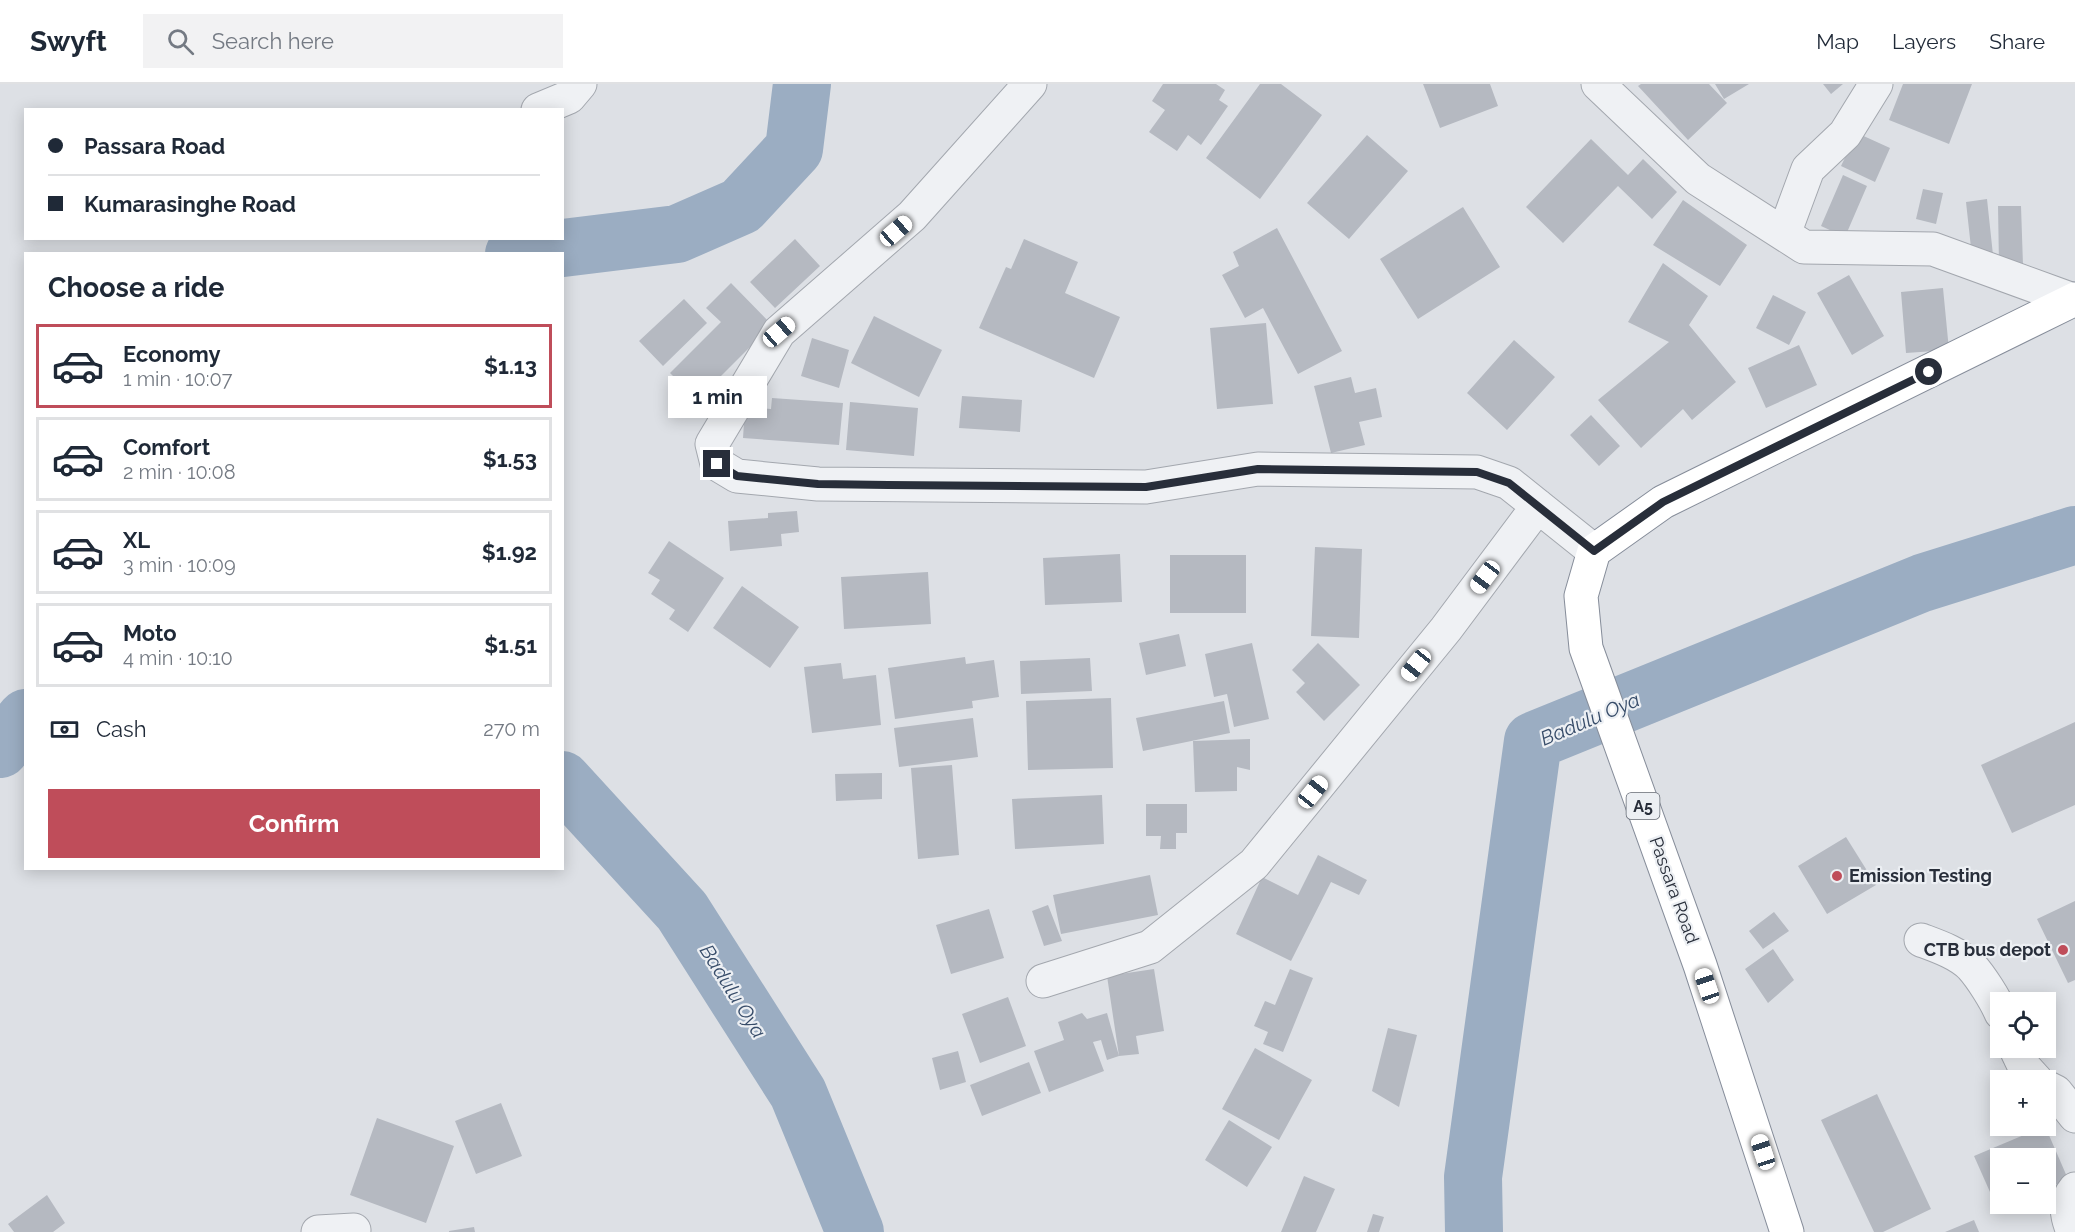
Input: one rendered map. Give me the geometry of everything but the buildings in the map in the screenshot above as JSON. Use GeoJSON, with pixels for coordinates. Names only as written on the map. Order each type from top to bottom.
{"type":"FeatureCollection","features":[{"type":"Feature","properties":{"kind":"highway"},"geometry":{"type":"LineString","coordinates":[[1594,551],[1663,502],[2074,300]]}},
{"type":"Feature","properties":{"kind":"highway","name":"Passara Road"},"geometry":{"type":"LineString","coordinates":[[1594,551],[1581,596],[1586,648],[1700,965],[1787,1232]]}},
{"type":"Feature","properties":{"kind":"street"},"geometry":{"type":"LineString","coordinates":[[543,108],[569,97],[580,84]]}},
{"type":"Feature","properties":{"kind":"street"},"geometry":{"type":"LineString","coordinates":[[1030,84],[912,216],[779,332],[712,444],[717,464],[737,476],[830,484],[1146,487],[1258,469],[1477,472],[1509,483],[1594,551]]}},
{"type":"Feature","properties":{"kind":"street"},"geometry":{"type":"LineString","coordinates":[[1598,84],[1698,180],[1804,247],[1933,249],[2074,300]]}},
{"type":"Feature","properties":{"kind":"street"},"geometry":{"type":"LineString","coordinates":[[1784,234],[1808,169],[1845,134],[1876,84]]}},
{"type":"Feature","properties":{"kind":"street"},"geometry":{"type":"LineString","coordinates":[[1043,981],[1150,947],[1254,864],[1446,629],[1538,506]]}},
{"type":"Feature","properties":{"kind":"street"},"geometry":{"type":"LineString","coordinates":[[1921,940],[1943,948],[1970,965],[1990,994]]}},
{"type":"Feature","properties":{"kind":"street"},"geometry":{"type":"LineString","coordinates":[[2056,1092],[2075,1116]]}},
{"type":"Feature","properties":{"kind":"street"},"geometry":{"type":"LineString","coordinates":[[2073,1232],[2067,1217],[2067,1204],[2075,1189]]}},
{"type":"Feature","properties":{"kind":"street"},"geometry":{"type":"LineString","coordinates":[[318,1232],[354,1230]]}},
{"type":"Feature","properties":{"kind":"waterway","name":"Badulu Oya"},"geometry":{"type":"LineString","coordinates":[[530,252],[677,234],[741,206],[794,149],[802,84]]}},
{"type":"Feature","properties":{"kind":"waterway","name":"Badulu Oya"},"geometry":{"type":"LineString","coordinates":[[1474,1232],[1473,1177],[1533,741],[1922,583],[2075,535]]}},
{"type":"Feature","properties":{"kind":"waterway"},"geometry":{"type":"LineString","coordinates":[[0,749],[24,720]]}},
{"type":"Feature","properties":{"kind":"waterway","name":"Badulu Oya"},"geometry":{"type":"LineString","coordinates":[[564,782],[682,911],[798,1093],[855,1232]]}},
{"type":"Feature","properties":{"kind":"place","name":"Emission Testing"},"geometry":{"type":"Point","coordinates":[1837,876]}},
{"type":"Feature","properties":{"kind":"place","name":"CTB bus depot"},"geometry":{"type":"Point","coordinates":[2063,950]}},
{"type":"Feature","properties":{"kind":"route"},"geometry":{"type":"LineString","coordinates":[[717,464],[737,476],[818,484],[888,485],[1146,487],[1258,469],[1477,472],[1509,483],[1594,551],[1663,502],[1929,372]]}}]}
